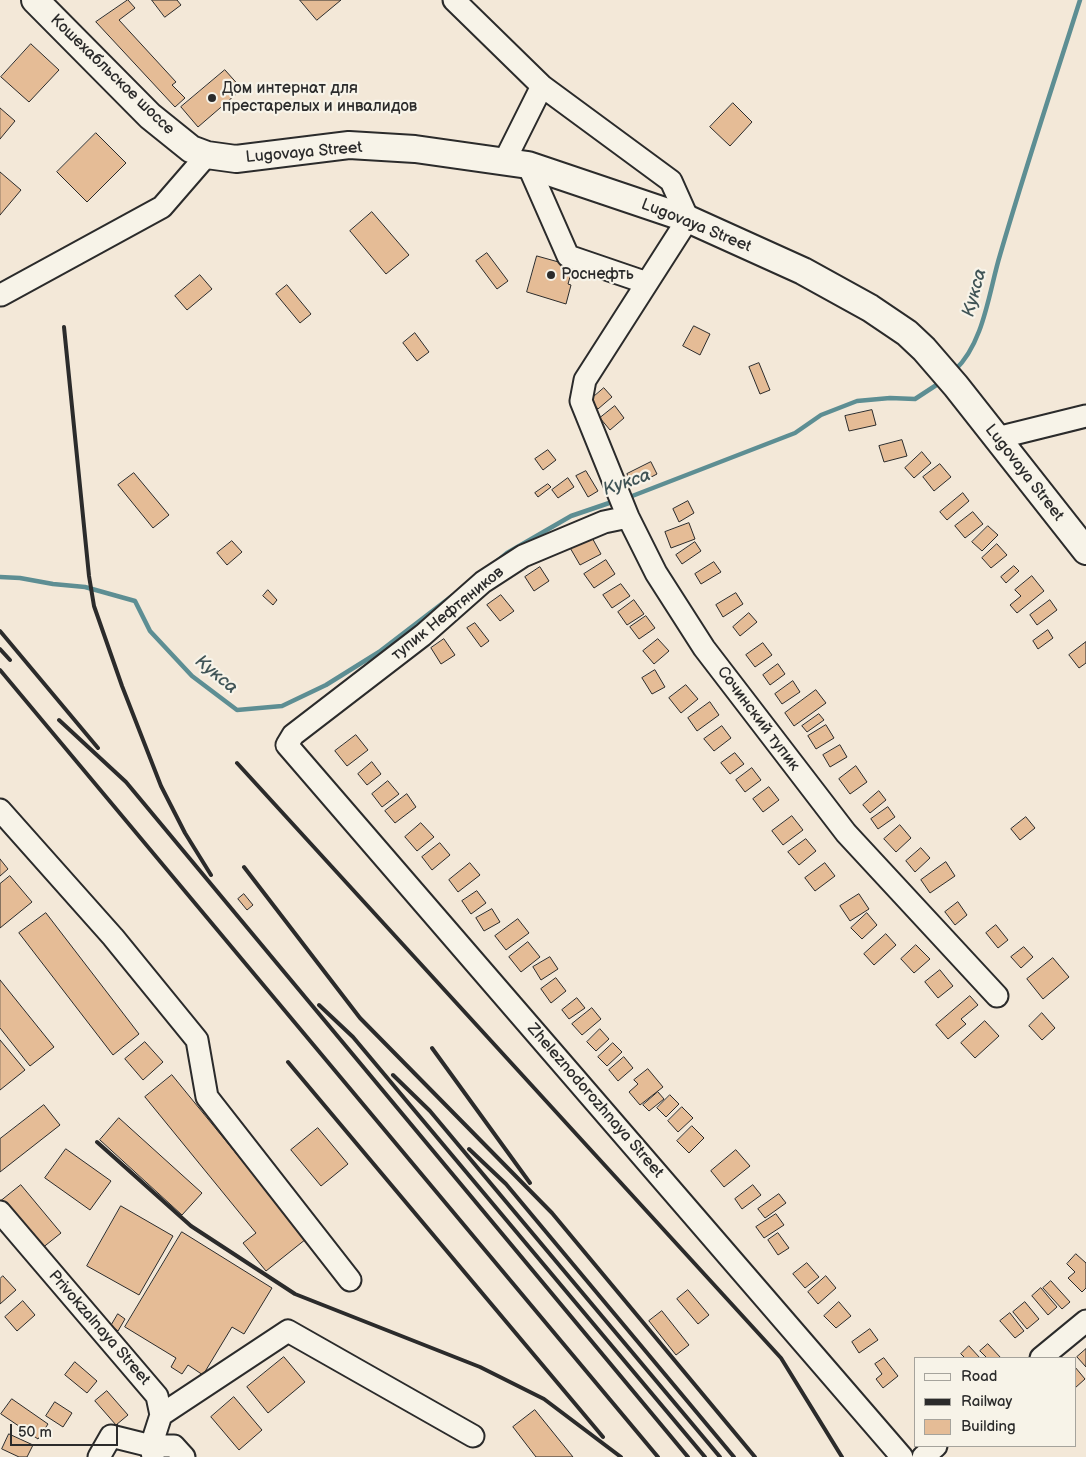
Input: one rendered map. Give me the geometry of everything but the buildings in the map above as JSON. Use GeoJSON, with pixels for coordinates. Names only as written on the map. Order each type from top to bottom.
{"type":"FeatureCollection","features":[{"type":"Feature","properties":{"kind":"main road","name":"Кошехабльское шоссе"},"geometry":{"type":"LineString","coordinates":[[35,0],[150,116],[199,152]]}},
{"type":"Feature","properties":{"kind":"main road","name":"Lugovaya Street"},"geometry":{"type":"LineString","coordinates":[[199,152],[236,159],[349,145],[414,149],[516,163],[688,219],[803,271],[870,308],[907,333],[924,349],[956,386],[1086,551]]}},
{"type":"Feature","properties":{"kind":"street"},"geometry":{"type":"LineString","coordinates":[[454,0],[542,86],[671,181],[688,219],[647,283],[568,256],[516,163],[542,86]]}},
{"type":"Feature","properties":{"kind":"street"},"geometry":{"type":"LineString","coordinates":[[1,295],[162,207],[199,152]]}},
{"type":"Feature","properties":{"kind":"street","name":"Сочинский тупик"},"geometry":{"type":"LineString","coordinates":[[647,283],[585,380],[581,401],[624,506],[656,573],[704,648],[846,832],[997,996]]}},
{"type":"Feature","properties":{"kind":"street"},"geometry":{"type":"LineString","coordinates":[[997,438],[1086,416]]}},
{"type":"Feature","properties":{"kind":"street","name":"тупик Нефтяников"},"geometry":{"type":"LineString","coordinates":[[287,745],[293,735],[423,635],[483,582],[523,556],[604,522],[624,506]]}},
{"type":"Feature","properties":{"kind":"street","name":"Zheleznodorozhnaya Street"},"geometry":{"type":"LineString","coordinates":[[287,745],[902,1457]]}},
{"type":"Feature","properties":{"kind":"street"},"geometry":{"type":"LineString","coordinates":[[0,810],[114,938],[196,1040],[208,1097],[350,1280]]}},
{"type":"Feature","properties":{"kind":"street","name":"Privokzalnaya Street"},"geometry":{"type":"LineString","coordinates":[[0,1212],[157,1396],[161,1415]]}},
{"type":"Feature","properties":{"kind":"street"},"geometry":{"type":"LineString","coordinates":[[1042,1357],[1086,1321]]}},
{"type":"Feature","properties":{"kind":"street"},"geometry":{"type":"LineString","coordinates":[[152,1451],[161,1415],[288,1331],[472,1436]]}},
{"type":"Feature","properties":{"kind":"street"},"geometry":{"type":"LineString","coordinates":[[99,1457],[111,1436],[152,1451],[174,1446],[184,1457]]}},
{"type":"Feature","properties":{"kind":"street"},"geometry":{"type":"LineString","coordinates":[[923,1457],[935,1447]]}},
{"type":"Feature","properties":{"kind":"waterway","name":"Кукса"},"geometry":{"type":"LineString","coordinates":[[955,370],[965,359],[979,331],[1019,191],[1080,0]]}},
{"type":"Feature","properties":{"kind":"waterway","name":"Кукса"},"geometry":{"type":"LineString","coordinates":[[627,498],[795,433],[821,415],[857,401],[890,398],[915,399],[941,382]]}},
{"type":"Feature","properties":{"kind":"waterway","name":"Кукса"},"geometry":{"type":"LineString","coordinates":[[496,562],[507,553],[571,516],[615,501]]}},
{"type":"Feature","properties":{"kind":"waterway","name":"Кукса"},"geometry":{"type":"LineString","coordinates":[[0,577],[85,587],[135,601],[150,631],[192,676],[237,710],[282,706],[326,685],[379,652],[452,596]]}},
{"type":"Feature","properties":{"kind":"railway"},"geometry":{"type":"LineString","coordinates":[[64,327],[89,576],[94,606],[122,686],[161,786],[185,833],[211,875]]}},
{"type":"Feature","properties":{"kind":"railway"},"geometry":{"type":"LineString","coordinates":[[0,631],[98,748]]}},
{"type":"Feature","properties":{"kind":"railway"},"geometry":{"type":"LineString","coordinates":[[0,649],[10,660]]}},
{"type":"Feature","properties":{"kind":"railway"},"geometry":{"type":"LineString","coordinates":[[0,670],[658,1457]]}},
{"type":"Feature","properties":{"kind":"railway"},"geometry":{"type":"LineString","coordinates":[[59,720],[126,782],[688,1457]]}},
{"type":"Feature","properties":{"kind":"railway"},"geometry":{"type":"LineString","coordinates":[[237,763],[781,1358],[842,1457]]}},
{"type":"Feature","properties":{"kind":"railway"},"geometry":{"type":"LineString","coordinates":[[244,867],[360,1018],[552,1213],[755,1457]]}},
{"type":"Feature","properties":{"kind":"railway"},"geometry":{"type":"LineString","coordinates":[[319,1005],[353,1037],[705,1457]]}},
{"type":"Feature","properties":{"kind":"railway"},"geometry":{"type":"LineString","coordinates":[[432,1048],[530,1183]]}},
{"type":"Feature","properties":{"kind":"railway"},"geometry":{"type":"LineString","coordinates":[[288,1062],[603,1437]]}},
{"type":"Feature","properties":{"kind":"railway"},"geometry":{"type":"LineString","coordinates":[[393,1075],[430,1111],[720,1457]]}},
{"type":"Feature","properties":{"kind":"railway"},"geometry":{"type":"LineString","coordinates":[[97,1142],[191,1226],[295,1294],[480,1367],[544,1399],[621,1457]]}},
{"type":"Feature","properties":{"kind":"railway"},"geometry":{"type":"LineString","coordinates":[[469,1149],[506,1184],[734,1457]]}},
{"type":"Feature","properties":{"kind":"place","name":"Дом интернат для престарелых и инвалидов"},"geometry":{"type":"Point","coordinates":[212,98]}},
{"type":"Feature","properties":{"kind":"place","name":"Роснефть"},"geometry":{"type":"Point","coordinates":[551,275]}}]}
